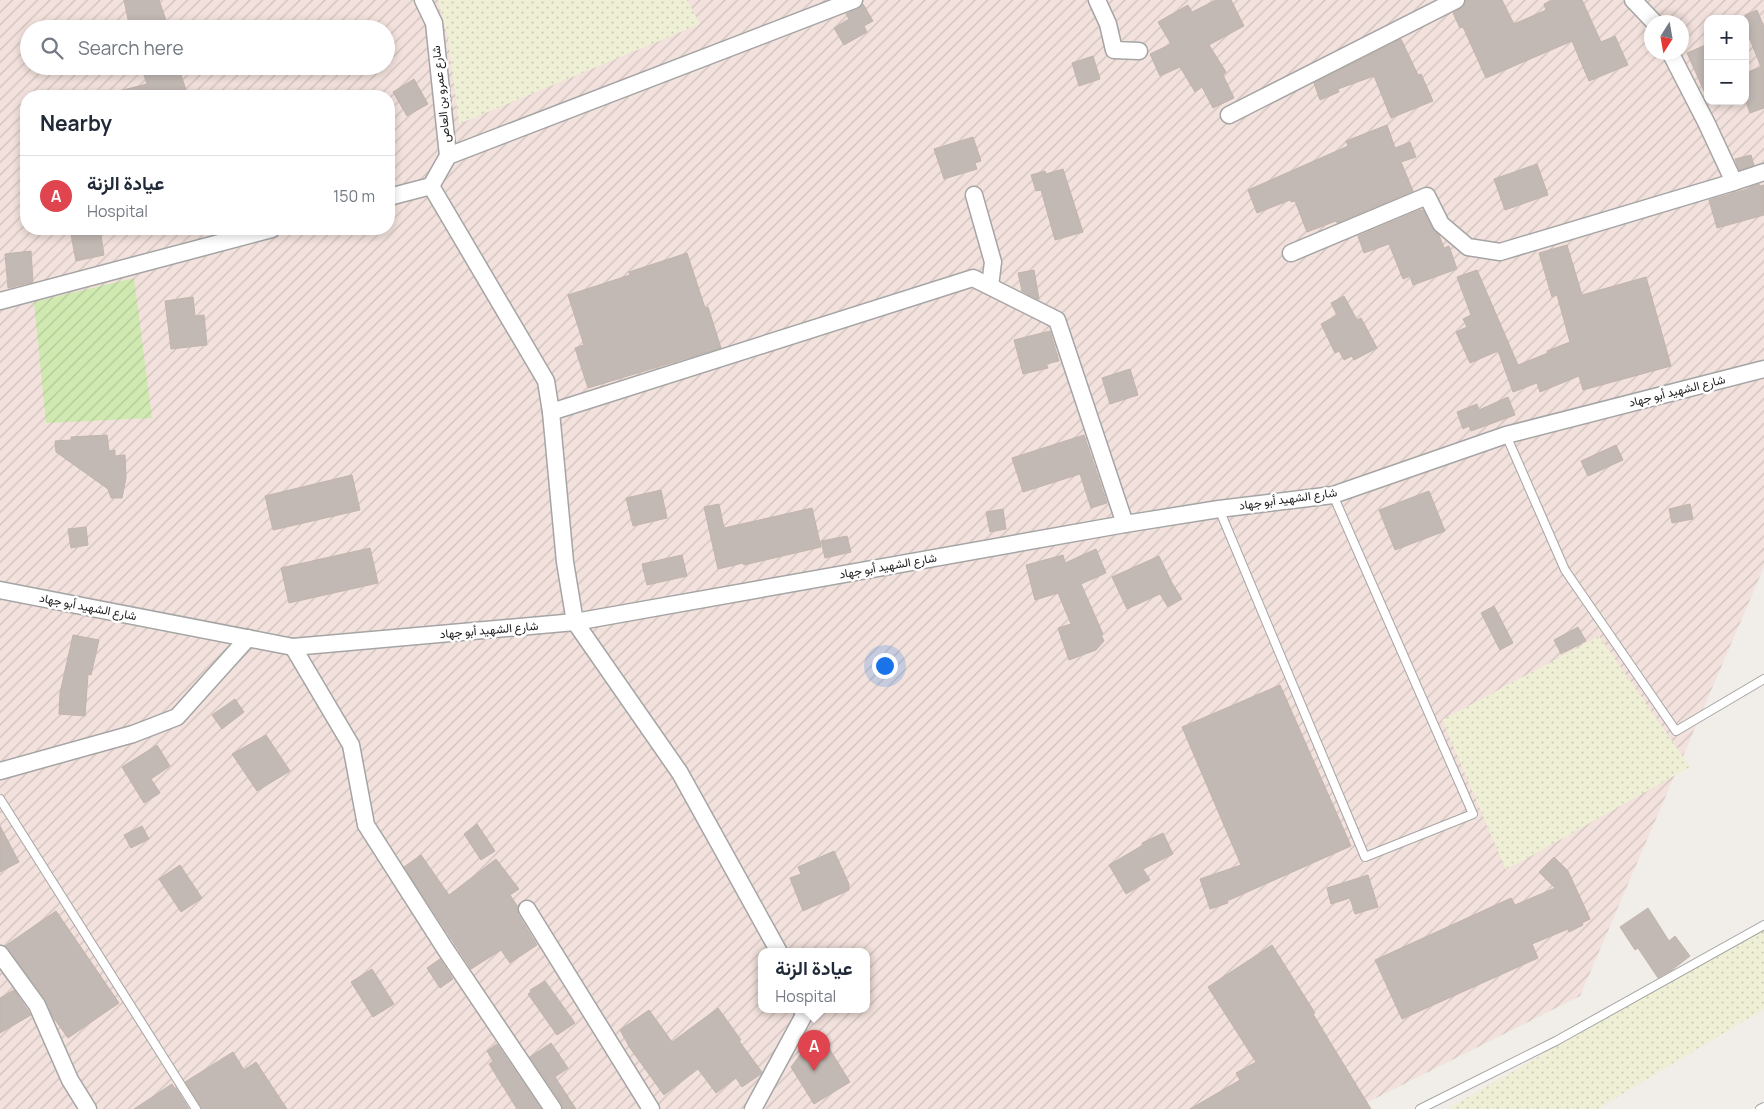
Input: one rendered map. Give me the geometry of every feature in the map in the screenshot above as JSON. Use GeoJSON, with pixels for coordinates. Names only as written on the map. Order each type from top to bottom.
{"type":"FeatureCollection","features":[{"type":"Feature","properties":{"kind":"street","name":"شارع عمرو بن العاص"},"geometry":{"type":"LineString","coordinates":[[424,0],[434,23],[448,156],[431,186]]}},
{"type":"Feature","properties":{"kind":"street"},"geometry":{"type":"LineString","coordinates":[[448,156],[823,6],[854,0]]}},
{"type":"Feature","properties":{"kind":"street"},"geometry":{"type":"LineString","coordinates":[[1097,0],[1108,24],[1114,50],[1139,51]]}},
{"type":"Feature","properties":{"kind":"street"},"geometry":{"type":"LineString","coordinates":[[1229,115],[1456,0]]}},
{"type":"Feature","properties":{"kind":"street"},"geometry":{"type":"LineString","coordinates":[[1633,0],[1647,15]]}},
{"type":"Feature","properties":{"kind":"street"},"geometry":{"type":"LineString","coordinates":[[1674,60],[1734,182]]}},
{"type":"Feature","properties":{"kind":"street"},"geometry":{"type":"LineString","coordinates":[[1291,253],[1427,196],[1441,224],[1468,247],[1500,252],[1764,172]]}},
{"type":"Feature","properties":{"kind":"street"},"geometry":{"type":"LineString","coordinates":[[395,196],[431,186],[546,382],[551,412],[565,562],[574,622],[680,773],[776,948]]}},
{"type":"Feature","properties":{"kind":"street"},"geometry":{"type":"LineString","coordinates":[[974,195],[993,262],[990,286]]}},
{"type":"Feature","properties":{"kind":"street"},"geometry":{"type":"LineString","coordinates":[[0,301],[249,235]]}},
{"type":"Feature","properties":{"kind":"street"},"geometry":{"type":"LineString","coordinates":[[551,412],[973,278],[1057,320],[1125,524]]}},
{"type":"Feature","properties":{"kind":"street","name":"شارع الشهيد أبو جهاد"},"geometry":{"type":"LineString","coordinates":[[0,590],[293,648],[574,622],[1125,524],[1219,509],[1333,495],[1506,435],[1764,369]]}},
{"type":"Feature","properties":{"kind":"street"},"geometry":{"type":"LineString","coordinates":[[0,771],[133,734],[177,717],[248,638]]}},
{"type":"Feature","properties":{"kind":"street"},"geometry":{"type":"LineString","coordinates":[[293,648],[351,745],[366,825],[446,950],[553,1109]]}},
{"type":"Feature","properties":{"kind":"street"},"geometry":{"type":"LineString","coordinates":[[527,909],[651,1109]]}},
{"type":"Feature","properties":{"kind":"street"},"geometry":{"type":"LineString","coordinates":[[0,954],[37,1006],[70,1080],[88,1109]]}},
{"type":"Feature","properties":{"kind":"street"},"geometry":{"type":"LineString","coordinates":[[753,1109],[804,1015],[803,1013]]}},
{"type":"Feature","properties":{"kind":"lane"},"geometry":{"type":"LineString","coordinates":[[1506,435],[1565,570],[1676,731],[1764,679]]}},
{"type":"Feature","properties":{"kind":"lane"},"geometry":{"type":"LineString","coordinates":[[1219,509],[1366,858],[1473,814],[1333,495]]}},
{"type":"Feature","properties":{"kind":"lane"},"geometry":{"type":"LineString","coordinates":[[0,799],[196,1109]]}},
{"type":"Feature","properties":{"kind":"lane"},"geometry":{"type":"LineString","coordinates":[[1420,1109],[1556,1040],[1764,925]]}},
{"type":"Feature","properties":{"kind":"lane"},"geometry":{"type":"LineString","coordinates":[[1760,1109],[1764,1107]]}},
{"type":"Feature","properties":{"kind":"shaded area"},"geometry":{"type":"Polygon","coordinates":[[[0,0],[1764,0],[1764,567],[1580,996],[1354,1109],[0,1109],[0,0]]]}},
{"type":"Feature","properties":{"kind":"green space"},"geometry":{"type":"Polygon","coordinates":[[[438,0],[687,0],[700,24],[459,124],[448,39],[438,0]]]}},
{"type":"Feature","properties":{"kind":"green space"},"geometry":{"type":"Polygon","coordinates":[[[134,278],[152,418],[46,423],[34,302],[134,278]]]}},
{"type":"Feature","properties":{"kind":"green space"},"geometry":{"type":"Polygon","coordinates":[[[1599,636],[1690,767],[1506,870],[1442,720],[1599,636]]]}},
{"type":"Feature","properties":{"kind":"green space"},"geometry":{"type":"Polygon","coordinates":[[[1764,928],[1764,1009],[1597,1109],[1447,1109],[1764,928]]]}},
{"type":"Feature","properties":{"kind":"building"},"geometry":{"type":"Polygon","coordinates":[[[124,0],[159,0],[166,20],[128,20],[124,0]]]}},
{"type":"Feature","properties":{"kind":"building"},"geometry":{"type":"Polygon","coordinates":[[[1216,0],[1231,0],[1244,26],[1209,45],[1226,72],[1223,75],[1234,98],[1213,108],[1202,87],[1195,92],[1180,67],[1160,76],[1150,54],[1171,44],[1158,22],[1188,5],[1192,12],[1216,0]]]}},
{"type":"Feature","properties":{"kind":"building"},"geometry":{"type":"Polygon","coordinates":[[[1466,0],[1502,0],[1514,24],[1546,10],[1544,4],[1553,0],[1582,0],[1601,42],[1615,36],[1628,65],[1589,81],[1572,41],[1486,78],[1463,27],[1460,28],[1453,13],[1464,6],[1466,0]]]}},
{"type":"Feature","properties":{"kind":"building"},"geometry":{"type":"Polygon","coordinates":[[[863,4],[873,21],[864,26],[867,32],[844,45],[834,28],[849,19],[846,14],[858,9],[863,4]]]}},
{"type":"Feature","properties":{"kind":"building"},"geometry":{"type":"Polygon","coordinates":[[[1757,10],[1764,27],[1764,108],[1750,113],[1747,105],[1749,105],[1749,72],[1761,67],[1749,37],[1749,15],[1745,15],[1757,10]]]}},
{"type":"Feature","properties":{"kind":"building"},"geometry":{"type":"Polygon","coordinates":[[[1401,39],[1418,75],[1421,74],[1433,101],[1391,118],[1374,76],[1338,89],[1339,92],[1320,100],[1314,83],[1401,39]]]}},
{"type":"Feature","properties":{"kind":"building"},"geometry":{"type":"Polygon","coordinates":[[[1704,46],[1704,91],[1689,57],[1689,52],[1704,46]]]}},
{"type":"Feature","properties":{"kind":"building"},"geometry":{"type":"Polygon","coordinates":[[[1093,56],[1100,79],[1079,86],[1072,63],[1093,56]]]}},
{"type":"Feature","properties":{"kind":"building"},"geometry":{"type":"Polygon","coordinates":[[[144,75],[181,75],[186,90],[123,90],[147,84],[144,75]]]}},
{"type":"Feature","properties":{"kind":"building"},"geometry":{"type":"Polygon","coordinates":[[[414,79],[428,104],[407,116],[395,95],[395,91],[414,79]]]}},
{"type":"Feature","properties":{"kind":"building"},"geometry":{"type":"Polygon","coordinates":[[[1387,125],[1395,148],[1410,142],[1416,157],[1401,162],[1413,191],[1337,223],[1336,221],[1307,232],[1295,201],[1291,202],[1290,200],[1257,213],[1248,190],[1348,146],[1346,141],[1387,125]]]}},
{"type":"Feature","properties":{"kind":"building"},"geometry":{"type":"Polygon","coordinates":[[[973,137],[981,161],[975,163],[977,169],[944,179],[934,149],[973,137]]]}},
{"type":"Feature","properties":{"kind":"building"},"geometry":{"type":"Polygon","coordinates":[[[1751,155],[1754,165],[1739,170],[1735,159],[1751,155]]]}},
{"type":"Feature","properties":{"kind":"building"},"geometry":{"type":"Polygon","coordinates":[[[1537,164],[1548,195],[1505,210],[1494,179],[1537,164]]]}},
{"type":"Feature","properties":{"kind":"building"},"geometry":{"type":"Polygon","coordinates":[[[1063,169],[1083,232],[1055,240],[1041,190],[1036,191],[1031,175],[1045,171],[1046,174],[1063,169]]]}},
{"type":"Feature","properties":{"kind":"building"},"geometry":{"type":"Polygon","coordinates":[[[1759,184],[1760,186],[1764,185],[1764,215],[1717,228],[1709,200],[1759,184]]]}},
{"type":"Feature","properties":{"kind":"building"},"geometry":{"type":"Polygon","coordinates":[[[1423,210],[1432,228],[1439,235],[1444,248],[1449,246],[1457,269],[1413,285],[1410,276],[1403,279],[1389,244],[1364,253],[1358,236],[1423,210]]]}},
{"type":"Feature","properties":{"kind":"building"},"geometry":{"type":"Polygon","coordinates":[[[71,235],[101,235],[104,255],[76,261],[71,235]]]}},
{"type":"Feature","properties":{"kind":"building"},"geometry":{"type":"Polygon","coordinates":[[[1567,245],[1582,295],[1646,277],[1671,366],[1583,390],[1579,376],[1540,392],[1537,383],[1513,392],[1498,351],[1470,363],[1456,332],[1467,327],[1463,319],[1471,315],[1457,277],[1477,270],[1518,365],[1570,342],[1557,295],[1552,297],[1539,253],[1567,245]]]}},
{"type":"Feature","properties":{"kind":"building"},"geometry":{"type":"Polygon","coordinates":[[[31,251],[33,282],[8,288],[5,254],[31,251]]]}},
{"type":"Feature","properties":{"kind":"building"},"geometry":{"type":"Polygon","coordinates":[[[687,253],[705,308],[708,307],[721,348],[588,388],[575,348],[584,345],[568,295],[630,275],[629,272],[687,253]]]}},
{"type":"Feature","properties":{"kind":"building"},"geometry":{"type":"Polygon","coordinates":[[[1034,270],[1039,299],[1022,291],[1018,273],[1034,270]]]}},
{"type":"Feature","properties":{"kind":"building"},"geometry":{"type":"Polygon","coordinates":[[[1344,296],[1357,320],[1361,318],[1377,348],[1354,360],[1352,356],[1344,360],[1339,351],[1335,353],[1321,324],[1337,315],[1331,303],[1344,296]]]}},
{"type":"Feature","properties":{"kind":"building"},"geometry":{"type":"Polygon","coordinates":[[[193,297],[195,316],[204,315],[207,345],[171,349],[165,301],[193,297]]]}},
{"type":"Feature","properties":{"kind":"building"},"geometry":{"type":"Polygon","coordinates":[[[1050,331],[1059,361],[1046,364],[1048,368],[1023,374],[1014,340],[1050,331]]]}},
{"type":"Feature","properties":{"kind":"building"},"geometry":{"type":"Polygon","coordinates":[[[1130,369],[1138,395],[1110,404],[1102,378],[1130,369]]]}},
{"type":"Feature","properties":{"kind":"building"},"geometry":{"type":"Polygon","coordinates":[[[1508,397],[1515,415],[1471,431],[1469,426],[1463,429],[1457,412],[1477,404],[1479,410],[1508,397]]]}},
{"type":"Feature","properties":{"kind":"building"},"geometry":{"type":"Polygon","coordinates":[[[107,435],[109,451],[115,450],[115,456],[125,455],[126,478],[122,498],[111,498],[108,489],[56,452],[55,441],[71,440],[71,437],[107,435]]]}},
{"type":"Feature","properties":{"kind":"building"},"geometry":{"type":"Polygon","coordinates":[[[1084,435],[1107,503],[1091,508],[1080,474],[1023,492],[1012,458],[1084,435]]]}},
{"type":"Feature","properties":{"kind":"building"},"geometry":{"type":"Polygon","coordinates":[[[1616,445],[1623,460],[1588,476],[1581,461],[1616,445]]]}},
{"type":"Feature","properties":{"kind":"building"},"geometry":{"type":"Polygon","coordinates":[[[352,475],[360,510],[273,530],[265,496],[352,475]]]}},
{"type":"Feature","properties":{"kind":"building"},"geometry":{"type":"Polygon","coordinates":[[[661,490],[667,518],[633,526],[626,498],[661,490]]]}},
{"type":"Feature","properties":{"kind":"building"},"geometry":{"type":"Polygon","coordinates":[[[1429,491],[1445,531],[1395,550],[1379,510],[1429,491]]]}},
{"type":"Feature","properties":{"kind":"building"},"geometry":{"type":"Polygon","coordinates":[[[719,504],[724,528],[812,508],[821,547],[744,565],[743,563],[718,569],[704,507],[719,504]]]}},
{"type":"Feature","properties":{"kind":"building"},"geometry":{"type":"Polygon","coordinates":[[[1690,504],[1693,519],[1672,523],[1669,509],[1690,504]]]}},
{"type":"Feature","properties":{"kind":"building"},"geometry":{"type":"Polygon","coordinates":[[[1003,509],[1006,529],[990,532],[986,512],[1003,509]]]}},
{"type":"Feature","properties":{"kind":"building"},"geometry":{"type":"Polygon","coordinates":[[[86,527],[88,545],[71,548],[68,529],[86,527]]]}},
{"type":"Feature","properties":{"kind":"building"},"geometry":{"type":"Polygon","coordinates":[[[847,536],[851,552],[825,558],[821,541],[847,536]]]}},
{"type":"Feature","properties":{"kind":"building"},"geometry":{"type":"Polygon","coordinates":[[[370,548],[378,583],[289,603],[281,568],[370,548]]]}},
{"type":"Feature","properties":{"kind":"building"},"geometry":{"type":"Polygon","coordinates":[[[1096,549],[1106,573],[1081,584],[1103,634],[1101,635],[1104,641],[1096,650],[1069,660],[1058,628],[1071,624],[1058,593],[1035,600],[1026,565],[1063,555],[1065,563],[1096,549]]]}},
{"type":"Feature","properties":{"kind":"building"},"geometry":{"type":"Polygon","coordinates":[[[682,555],[687,576],[647,585],[642,564],[682,555]]]}},
{"type":"Feature","properties":{"kind":"building"},"geometry":{"type":"Polygon","coordinates":[[[1159,556],[1182,599],[1168,607],[1160,594],[1127,609],[1112,577],[1159,556]]]}},
{"type":"Feature","properties":{"kind":"building"},"geometry":{"type":"Polygon","coordinates":[[[1494,606],[1513,643],[1500,650],[1481,613],[1494,606]]]}},
{"type":"Feature","properties":{"kind":"building"},"geometry":{"type":"Polygon","coordinates":[[[1578,627],[1586,641],[1561,654],[1554,640],[1578,627]]]}},
{"type":"Feature","properties":{"kind":"building"},"geometry":{"type":"Polygon","coordinates":[[[73,635],[99,640],[91,675],[88,674],[85,716],[59,714],[60,693],[73,635]]]}},
{"type":"Feature","properties":{"kind":"building"},"geometry":{"type":"Polygon","coordinates":[[[1280,685],[1351,846],[1227,901],[1228,903],[1210,909],[1200,879],[1241,865],[1182,727],[1280,685]]]}},
{"type":"Feature","properties":{"kind":"building"},"geometry":{"type":"Polygon","coordinates":[[[235,699],[244,712],[222,729],[212,715],[235,699]]]}},
{"type":"Feature","properties":{"kind":"building"},"geometry":{"type":"Polygon","coordinates":[[[266,735],[290,771],[257,791],[232,754],[266,735]]]}},
{"type":"Feature","properties":{"kind":"building"},"geometry":{"type":"Polygon","coordinates":[[[157,745],[170,766],[151,779],[160,793],[144,803],[122,767],[157,745]]]}},
{"type":"Feature","properties":{"kind":"building"},"geometry":{"type":"Polygon","coordinates":[[[477,824],[495,851],[481,860],[464,834],[477,824]]]}},
{"type":"Feature","properties":{"kind":"building"},"geometry":{"type":"Polygon","coordinates":[[[0,826],[19,862],[0,872],[0,826]]]}},
{"type":"Feature","properties":{"kind":"building"},"geometry":{"type":"Polygon","coordinates":[[[142,826],[149,839],[131,848],[124,835],[142,826]]]}},
{"type":"Feature","properties":{"kind":"building"},"geometry":{"type":"Polygon","coordinates":[[[1163,833],[1173,854],[1143,869],[1150,880],[1126,894],[1109,865],[1143,845],[1142,843],[1163,833]]]}},
{"type":"Feature","properties":{"kind":"building"},"geometry":{"type":"Polygon","coordinates":[[[834,851],[849,884],[849,890],[803,911],[790,878],[801,874],[798,867],[834,851]]]}},
{"type":"Feature","properties":{"kind":"building"},"geometry":{"type":"Polygon","coordinates":[[[421,855],[449,895],[496,859],[519,889],[510,895],[518,907],[518,914],[537,945],[510,963],[501,950],[471,969],[404,867],[421,855]]]}},
{"type":"Feature","properties":{"kind":"building"},"geometry":{"type":"Polygon","coordinates":[[[1554,857],[1568,871],[1590,919],[1569,932],[1568,929],[1532,944],[1538,958],[1402,1019],[1375,960],[1511,898],[1515,905],[1555,888],[1539,872],[1554,857]]]}},
{"type":"Feature","properties":{"kind":"building"},"geometry":{"type":"Polygon","coordinates":[[[180,865],[202,898],[181,912],[159,879],[180,865]]]}},
{"type":"Feature","properties":{"kind":"building"},"geometry":{"type":"Polygon","coordinates":[[[1368,875],[1378,907],[1355,914],[1350,898],[1331,904],[1327,888],[1368,875]]]}},
{"type":"Feature","properties":{"kind":"building"},"geometry":{"type":"Polygon","coordinates":[[[1648,908],[1669,941],[1675,936],[1690,956],[1658,978],[1638,948],[1635,950],[1620,927],[1648,908]]]}},
{"type":"Feature","properties":{"kind":"building"},"geometry":{"type":"Polygon","coordinates":[[[56,911],[119,1003],[68,1038],[53,1017],[45,999],[5,946],[56,911]]]}},
{"type":"Feature","properties":{"kind":"building"},"geometry":{"type":"Polygon","coordinates":[[[1272,945],[1315,1013],[1313,1014],[1371,1109],[1190,1109],[1240,1080],[1236,1073],[1256,1062],[1208,987],[1272,945]]]}},
{"type":"Feature","properties":{"kind":"building"},"geometry":{"type":"Polygon","coordinates":[[[440,959],[453,979],[440,988],[427,968],[440,959]]]}},
{"type":"Feature","properties":{"kind":"building"},"geometry":{"type":"Polygon","coordinates":[[[372,969],[394,1004],[373,1017],[351,982],[372,969]]]}},
{"type":"Feature","properties":{"kind":"building"},"geometry":{"type":"Polygon","coordinates":[[[545,981],[575,1023],[557,1035],[528,994],[531,992],[530,990],[545,981]]]}},
{"type":"Feature","properties":{"kind":"building"},"geometry":{"type":"Polygon","coordinates":[[[14,990],[31,1015],[0,1033],[0,998],[14,990]]]}},
{"type":"Feature","properties":{"kind":"building"},"geometry":{"type":"Polygon","coordinates":[[[718,1008],[762,1072],[761,1074],[742,1087],[736,1078],[716,1093],[698,1069],[664,1095],[630,1048],[620,1030],[649,1010],[672,1042],[718,1008]]]}},
{"type":"Feature","properties":{"kind":"building"},"geometry":{"type":"Polygon","coordinates":[[[820,1034],[850,1082],[814,1104],[791,1067],[812,1039],[820,1034]]]}},
{"type":"Feature","properties":{"kind":"building"},"geometry":{"type":"Polygon","coordinates":[[[551,1043],[568,1068],[555,1077],[576,1109],[563,1109],[561,1103],[530,1057],[551,1043]]]}},
{"type":"Feature","properties":{"kind":"building"},"geometry":{"type":"Polygon","coordinates":[[[497,1044],[541,1109],[517,1109],[489,1064],[493,1061],[487,1051],[497,1044]]]}},
{"type":"Feature","properties":{"kind":"building"},"geometry":{"type":"Polygon","coordinates":[[[233,1052],[244,1070],[256,1062],[287,1109],[202,1109],[185,1082],[233,1052]]]}},
{"type":"Feature","properties":{"kind":"building"},"geometry":{"type":"Polygon","coordinates":[[[172,1084],[189,1109],[134,1109],[172,1084]]]}},
{"type":"Feature","properties":{"kind":"place","name":"عيادة الزنة"},"geometry":{"type":"Point","coordinates":[814,1071]}}]}
